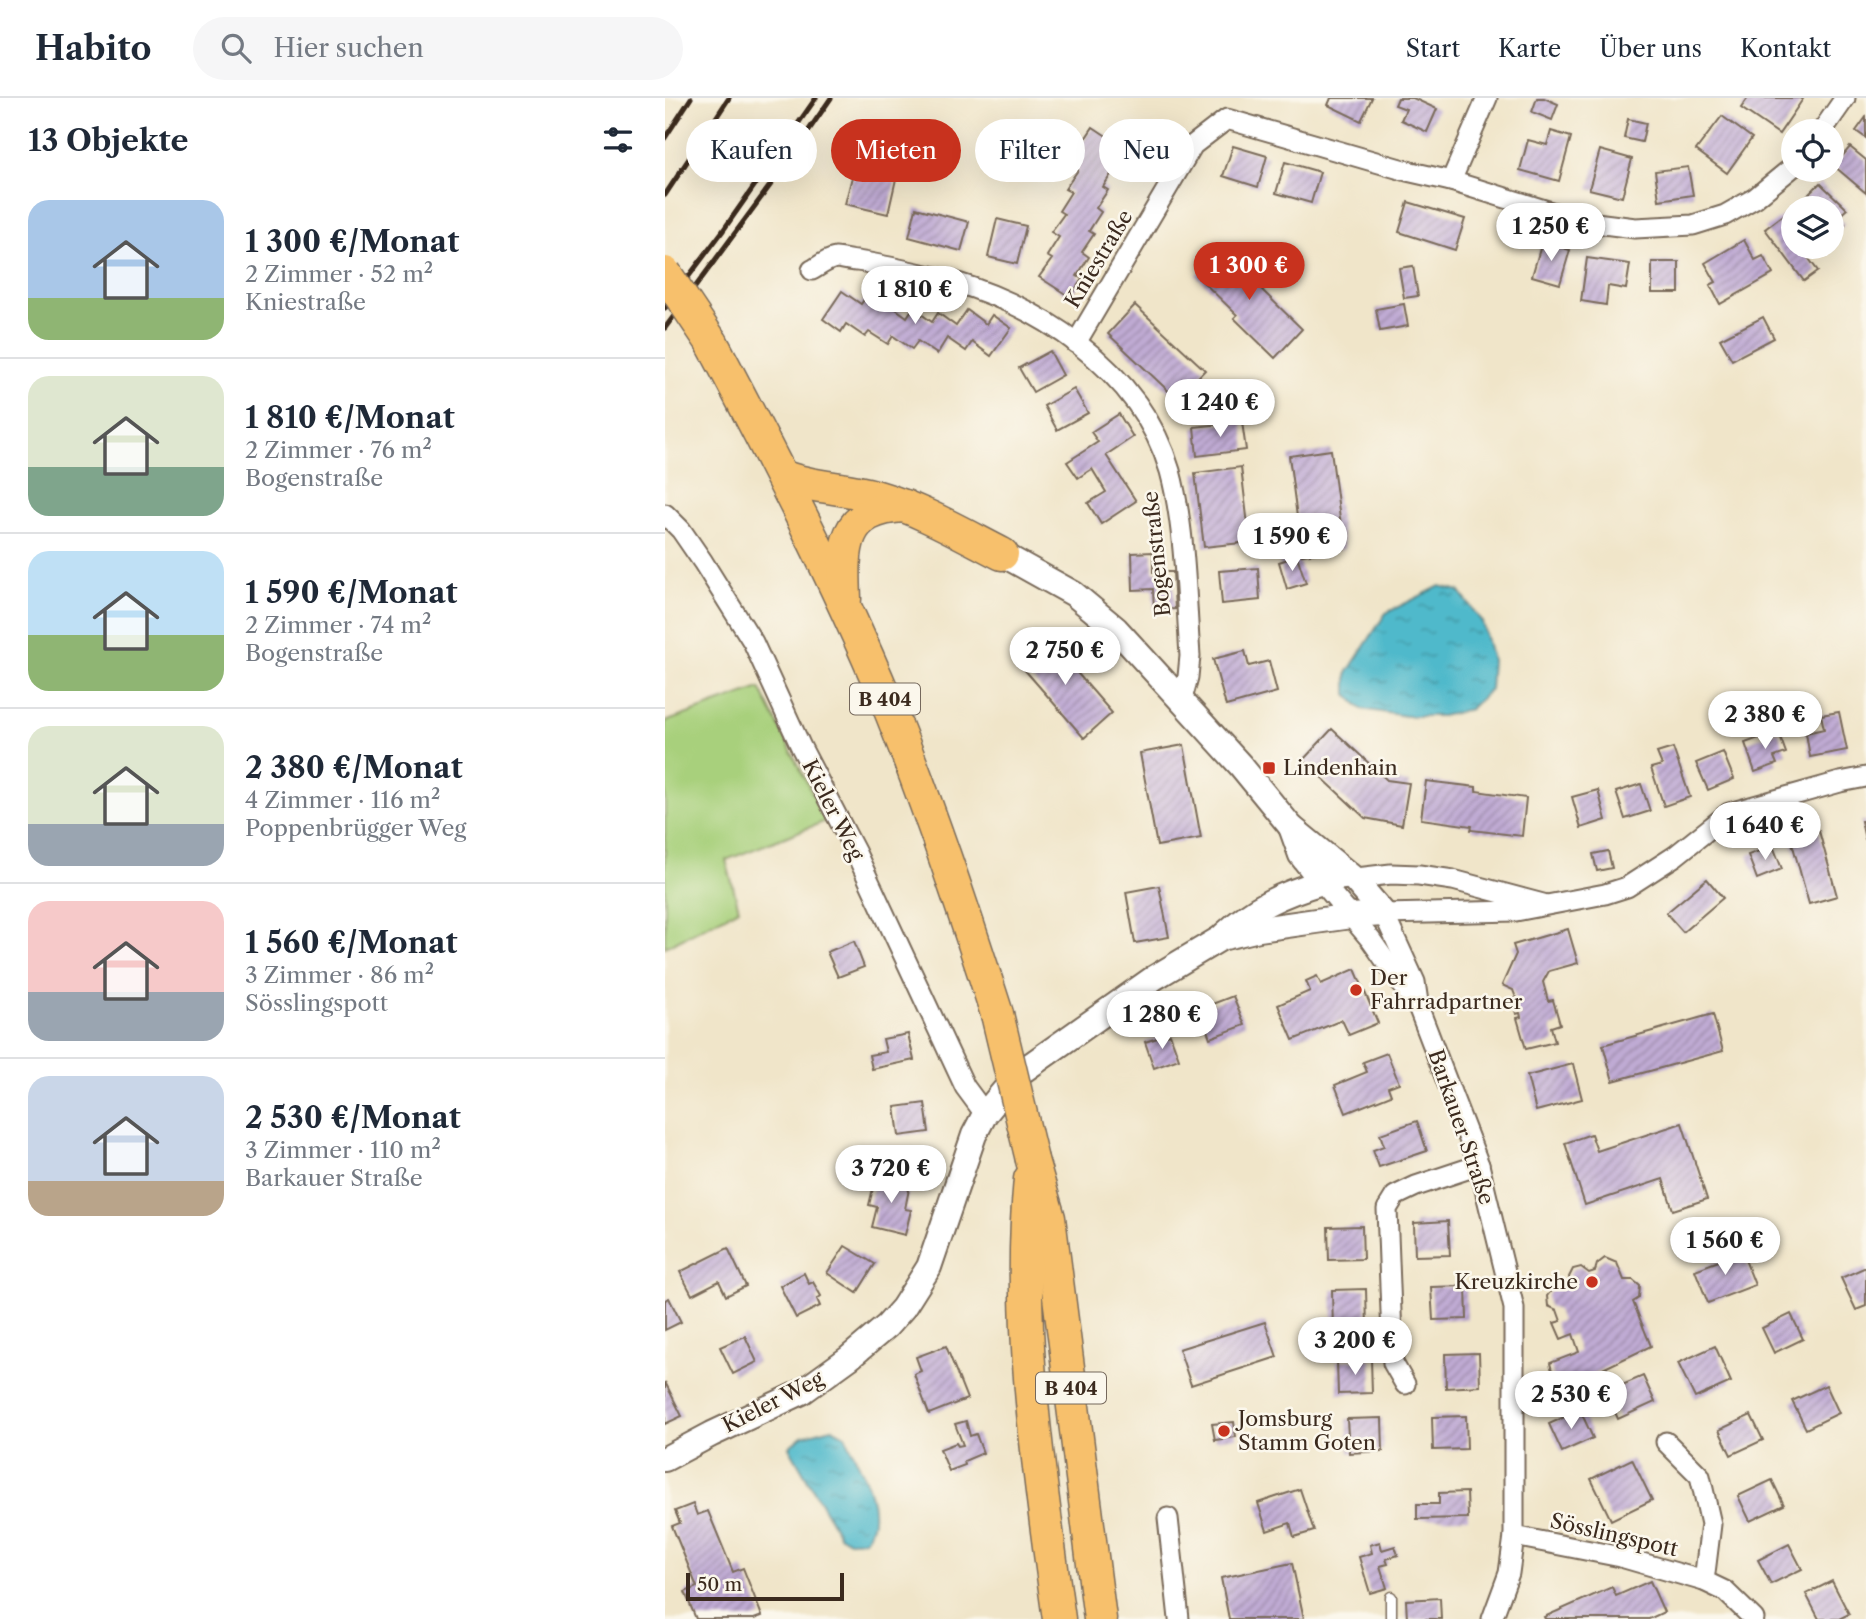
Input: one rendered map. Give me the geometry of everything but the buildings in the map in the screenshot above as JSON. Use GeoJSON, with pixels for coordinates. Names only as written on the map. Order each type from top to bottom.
{"type":"FeatureCollection","features":[{"type":"Feature","properties":{"kind":"main road","name":"B 404"},"geometry":{"type":"LineString","coordinates":[[665,272],[712,343],[782,475],[846,609],[921,790],[960,899],[997,1014],[1032,1160],[1049,1218],[1100,1619]]}},
{"type":"Feature","properties":{"kind":"main road"},"geometry":{"type":"LineString","coordinates":[[782,475],[801,484],[862,493],[905,506],[1002,554]]}},
{"type":"Feature","properties":{"kind":"main road"},"geometry":{"type":"LineString","coordinates":[[846,609],[845,551],[849,534],[858,522],[869,514],[889,507],[905,506]]}},
{"type":"Feature","properties":{"kind":"main road","name":"B 404"},"geometry":{"type":"LineString","coordinates":[[1032,1160],[1025,1279],[1028,1346],[1043,1504],[1059,1619]]}},
{"type":"Feature","properties":{"kind":"street"},"geometry":{"type":"LineString","coordinates":[[1487,98],[1451,181],[1580,221],[1635,228],[1693,225],[1725,215],[1755,198],[1781,177]]}},
{"type":"Feature","properties":{"kind":"street"},"geometry":{"type":"LineString","coordinates":[[1831,119],[1846,98]]}},
{"type":"Feature","properties":{"kind":"street","name":"Kniestraße"},"geometry":{"type":"LineString","coordinates":[[1076,343],[1193,145],[1227,119],[1451,181]]}},
{"type":"Feature","properties":{"kind":"street","name":"Bogenstraße"},"geometry":{"type":"LineString","coordinates":[[812,270],[834,258],[967,284],[1023,309],[1076,343],[1113,375],[1143,410],[1154,430],[1169,470],[1177,506],[1190,656],[1182,699]]}},
{"type":"Feature","properties":{"kind":"street","name":"Kieler Weg"},"geometry":{"type":"LineString","coordinates":[[665,514],[681,530],[703,562],[753,642],[801,747],[856,853],[965,1087],[985,1114]]}},
{"type":"Feature","properties":{"kind":"street","name":"Barkauer Straße"},"geometry":{"type":"LineString","coordinates":[[1002,554],[1074,594],[1116,629],[1182,699],[1291,827],[1353,878],[1384,914],[1415,982],[1419,1009],[1479,1165],[1514,1308],[1514,1536],[1509,1573],[1492,1619]]}},
{"type":"Feature","properties":{"kind":"street"},"geometry":{"type":"LineString","coordinates":[[1384,914],[1516,911],[1578,900],[1627,887],[1675,856],[1730,813],[1866,777]]}},
{"type":"Feature","properties":{"kind":"street","name":"Barkauer Straße"},"geometry":{"type":"LineString","coordinates":[[1291,827],[1301,855],[1351,916],[1419,1009]]}},
{"type":"Feature","properties":{"kind":"street"},"geometry":{"type":"LineString","coordinates":[[1322,882],[1391,874],[1419,875],[1453,880],[1548,905]]}},
{"type":"Feature","properties":{"kind":"street","name":"Kieler Weg"},"geometry":{"type":"LineString","coordinates":[[665,1459],[802,1392],[887,1326],[929,1267],[965,1157],[985,1114],[1018,1074],[1154,978],[1221,938],[1250,912],[1273,899],[1322,882]]}},
{"type":"Feature","properties":{"kind":"street","name":"Kieler Weg"},"geometry":{"type":"LineString","coordinates":[[1221,938],[1259,929],[1384,914]]}},
{"type":"Feature","properties":{"kind":"street"},"geometry":{"type":"LineString","coordinates":[[1405,1384],[1393,1363],[1387,1209],[1395,1196],[1416,1186],[1479,1165]]}},
{"type":"Feature","properties":{"kind":"street","name":"Sösslingspott"},"geometry":{"type":"LineString","coordinates":[[1666,1442],[1700,1476],[1711,1524],[1704,1581]]}},
{"type":"Feature","properties":{"kind":"street"},"geometry":{"type":"LineString","coordinates":[[1168,1518],[1179,1619]]}},
{"type":"Feature","properties":{"kind":"street","name":"Sösslingspott"},"geometry":{"type":"LineString","coordinates":[[1514,1536],[1621,1557],[1704,1581],[1725,1591],[1754,1619]]}},
{"type":"Feature","properties":{"kind":"lane"},"geometry":{"type":"LineString","coordinates":[[1391,1597],[1391,1619]]}},
{"type":"Feature","properties":{"kind":"green space"},"geometry":{"type":"Polygon","coordinates":[[[760,688],[826,821],[726,860],[739,909],[665,947],[665,722],[760,688]]]}},
{"type":"Feature","properties":{"kind":"water"},"geometry":{"type":"Polygon","coordinates":[[[1440,586],[1459,591],[1482,622],[1492,660],[1490,689],[1470,709],[1442,716],[1406,716],[1362,709],[1347,694],[1347,673],[1386,613],[1440,586]]]}},
{"type":"Feature","properties":{"kind":"water"},"geometry":{"type":"Polygon","coordinates":[[[832,1428],[845,1435],[863,1473],[872,1502],[871,1529],[864,1540],[849,1541],[839,1535],[789,1447],[802,1436],[832,1428]]]}},
{"type":"Feature","properties":{"kind":"railway"},"geometry":{"type":"LineString","coordinates":[[665,138],[691,98]]}},
{"type":"Feature","properties":{"kind":"railway"},"geometry":{"type":"LineString","coordinates":[[665,195],[729,98]]}},
{"type":"Feature","properties":{"kind":"railway"},"geometry":{"type":"LineString","coordinates":[[665,308],[816,98]]}},
{"type":"Feature","properties":{"kind":"railway"},"geometry":{"type":"LineString","coordinates":[[665,328],[831,98]]}},
{"type":"Feature","properties":{"kind":"place","name":"Lindenhain"},"geometry":{"type":"Point","coordinates":[1269,768]}},
{"type":"Feature","properties":{"kind":"place","name":"Der Fahrradpartner"},"geometry":{"type":"Point","coordinates":[1356,990]}},
{"type":"Feature","properties":{"kind":"place","name":"Kreuzkirche"},"geometry":{"type":"Point","coordinates":[1592,1282]}},
{"type":"Feature","properties":{"kind":"place","name":"Jomsburg Stamm Goten"},"geometry":{"type":"Point","coordinates":[1224,1431]}}]}
